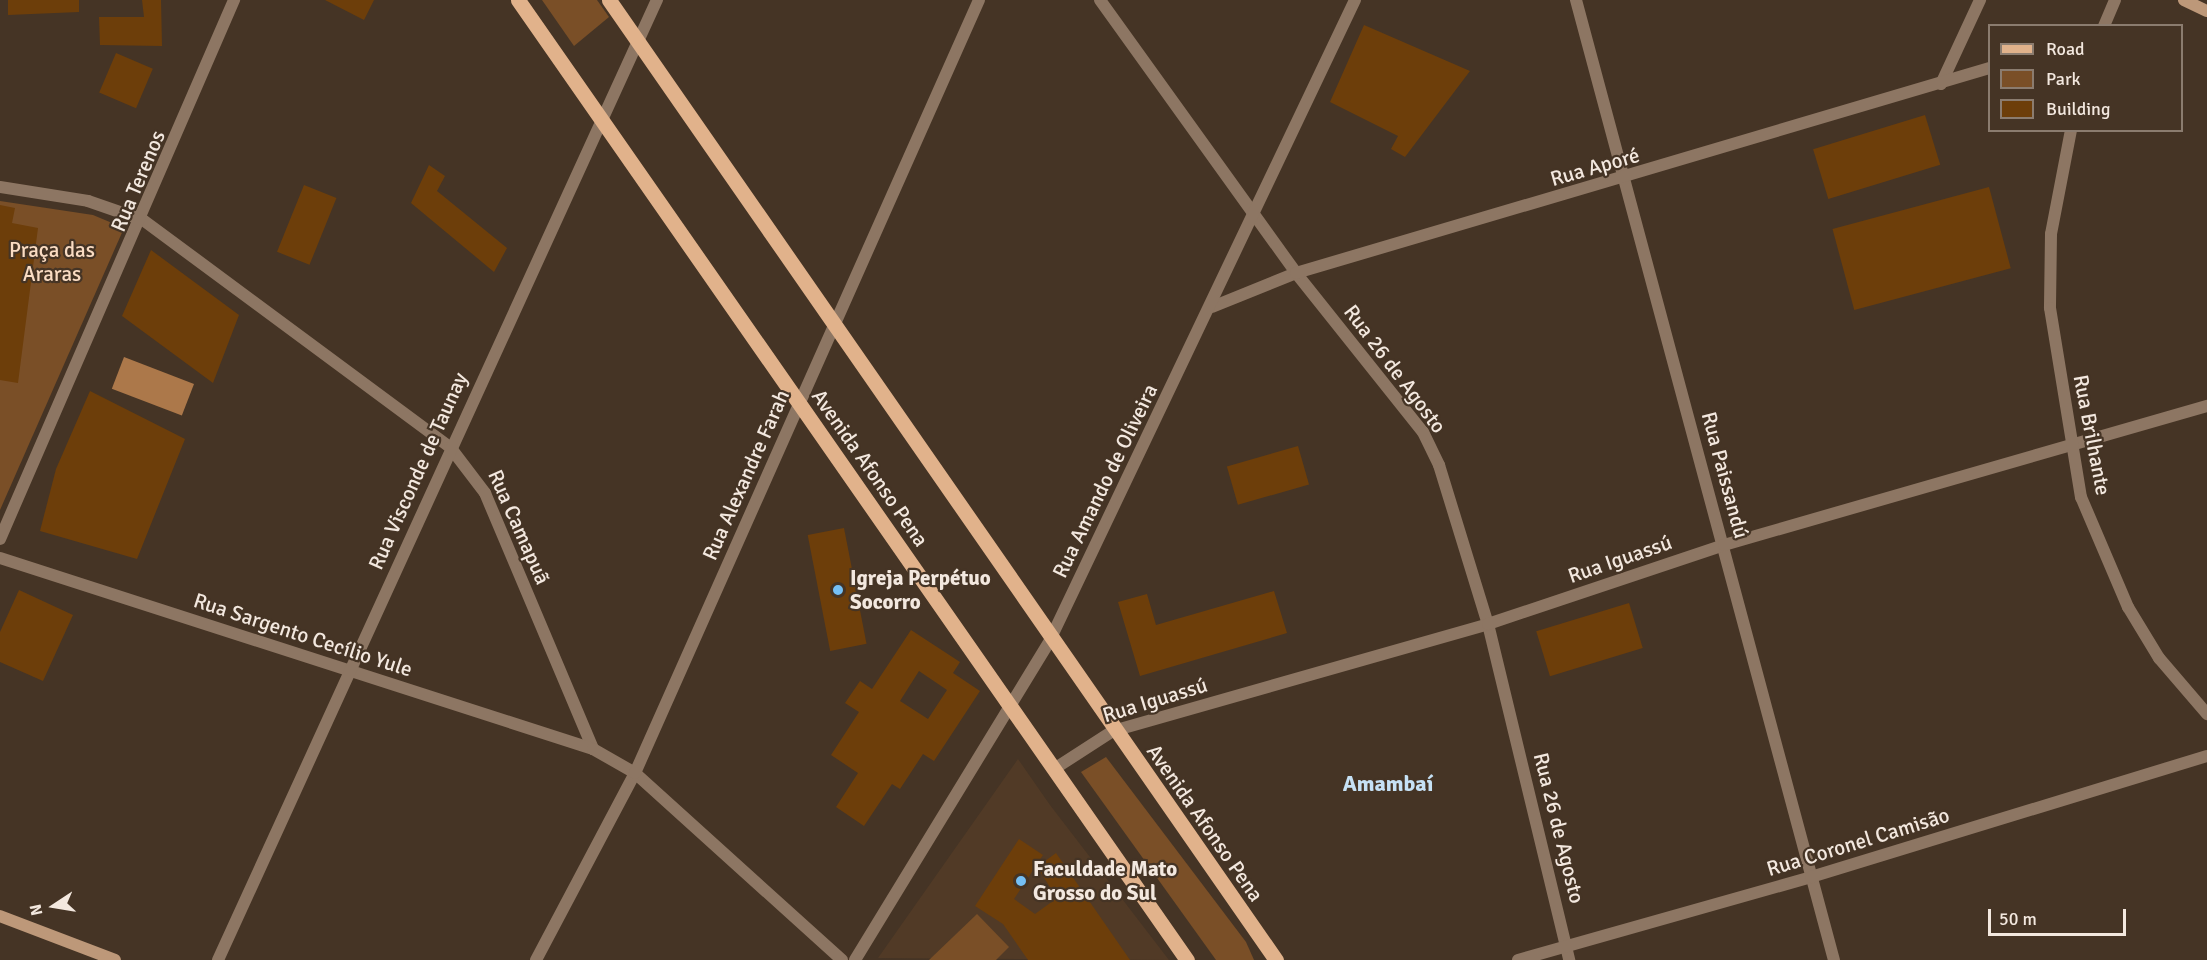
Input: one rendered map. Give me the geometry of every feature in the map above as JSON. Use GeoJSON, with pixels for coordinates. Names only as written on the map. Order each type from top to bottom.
{"type":"FeatureCollection","features":[{"type":"Feature","properties":{"kind":"main road","name":"Avenida Afonso Pena"},"geometry":{"type":"LineString","coordinates":[[518,0],[1187,960]]}},
{"type":"Feature","properties":{"kind":"main road","name":"Avenida Afonso Pena"},"geometry":{"type":"LineString","coordinates":[[609,0],[1113,731],[1276,960]]}},
{"type":"Feature","properties":{"kind":"main road"},"geometry":{"type":"LineString","coordinates":[[2184,0],[2207,11]]}},
{"type":"Feature","properties":{"kind":"main road"},"geometry":{"type":"LineString","coordinates":[[0,916],[114,960]]}},
{"type":"Feature","properties":{"kind":"street","name":"Rua Terenos"},"geometry":{"type":"LineString","coordinates":[[0,539],[144,220],[234,0]]}},
{"type":"Feature","properties":{"kind":"street","name":"Rua Visconde de Taunay"},"geometry":{"type":"LineString","coordinates":[[218,960],[351,671],[450,447],[657,0]]}},
{"type":"Feature","properties":{"kind":"street","name":"Rua Alexandre Farah"},"geometry":{"type":"LineString","coordinates":[[536,960],[635,773],[979,0]]}},
{"type":"Feature","properties":{"kind":"street","name":"Rua 26 de Agosto"},"geometry":{"type":"LineString","coordinates":[[1100,0],[1296,273],[1423,432],[1453,504],[1488,624],[1568,947],[1569,960]]}},
{"type":"Feature","properties":{"kind":"street","name":"Rua Amando de Oliveira"},"geometry":{"type":"LineString","coordinates":[[855,960],[1050,640],[1212,306],[1355,0]]}},
{"type":"Feature","properties":{"kind":"street","name":"Rua Paissandú"},"geometry":{"type":"LineString","coordinates":[[1576,0],[1834,960]]}},
{"type":"Feature","properties":{"kind":"street"},"geometry":{"type":"LineString","coordinates":[[1941,84],[1980,0]]}},
{"type":"Feature","properties":{"kind":"street"},"geometry":{"type":"LineString","coordinates":[[2105,24],[2115,0]]}},
{"type":"Feature","properties":{"kind":"street","name":"Rua Aporé"},"geometry":{"type":"LineString","coordinates":[[1212,306],[1296,273],[1624,179],[1988,68]]}},
{"type":"Feature","properties":{"kind":"street","name":"Rua Brilhante"},"geometry":{"type":"LineString","coordinates":[[2071,132],[2051,234],[2050,308],[2081,497],[2128,607],[2159,658],[2207,714]]}},
{"type":"Feature","properties":{"kind":"street","name":"Rua Camapuã"},"geometry":{"type":"LineString","coordinates":[[0,187],[88,201],[144,220],[450,447],[485,493],[593,749]]}},
{"type":"Feature","properties":{"kind":"street","name":"Rua Iguassú"},"geometry":{"type":"LineString","coordinates":[[1054,769],[1113,731],[1488,624],[1724,545],[2207,406]]}},
{"type":"Feature","properties":{"kind":"street","name":"Rua Sargento Cecílio Yule"},"geometry":{"type":"LineString","coordinates":[[0,558],[593,749]]}},
{"type":"Feature","properties":{"kind":"street"},"geometry":{"type":"LineString","coordinates":[[593,749],[635,773],[842,960]]}},
{"type":"Feature","properties":{"kind":"street","name":"Rua Coronel Camisão"},"geometry":{"type":"LineString","coordinates":[[1518,960],[1811,878],[2207,756]]}},
{"type":"Feature","properties":{"kind":"shaded area"},"geometry":{"type":"Polygon","coordinates":[[[124,357],[194,384],[182,416],[112,389],[124,357]]]}},
{"type":"Feature","properties":{"kind":"shaded area","name":"Faculdade Mato Grosso do Sul"},"geometry":{"type":"Polygon","coordinates":[[[1018,759],[1050,805],[1169,960],[878,958],[1018,759]]]}},
{"type":"Feature","properties":{"kind":"green space"},"geometry":{"type":"Polygon","coordinates":[[[542,0],[597,0],[609,17],[574,46],[542,0]]]}},
{"type":"Feature","properties":{"kind":"green space","name":"Praça das Araras"},"geometry":{"type":"Polygon","coordinates":[[[0,201],[93,215],[124,228],[0,510],[0,201]]]}},
{"type":"Feature","properties":{"kind":"green space"},"geometry":{"type":"Polygon","coordinates":[[[1106,757],[1246,942],[1254,960],[1216,960],[1081,772],[1106,757]]]}},
{"type":"Feature","properties":{"kind":"green space"},"geometry":{"type":"Polygon","coordinates":[[[977,914],[1009,947],[996,960],[929,960],[977,914]]]}},
{"type":"Feature","properties":{"kind":"building"},"geometry":{"type":"Polygon","coordinates":[[[8,0],[79,0],[79,12],[8,15],[8,0]]]}},
{"type":"Feature","properties":{"kind":"building"},"geometry":{"type":"Polygon","coordinates":[[[142,0],[161,0],[162,46],[100,45],[99,17],[144,17],[142,0]]]}},
{"type":"Feature","properties":{"kind":"building"},"geometry":{"type":"Polygon","coordinates":[[[325,0],[374,0],[364,20],[325,0]]]}},
{"type":"Feature","properties":{"kind":"building"},"geometry":{"type":"Polygon","coordinates":[[[1364,25],[1470,71],[1405,157],[1391,149],[1398,136],[1330,102],[1364,25]]]}},
{"type":"Feature","properties":{"kind":"building"},"geometry":{"type":"Polygon","coordinates":[[[116,53],[153,69],[136,108],[99,93],[116,53]]]}},
{"type":"Feature","properties":{"kind":"building"},"geometry":{"type":"Polygon","coordinates":[[[1925,115],[1940,165],[1828,199],[1813,149],[1925,115]]]}},
{"type":"Feature","properties":{"kind":"building"},"geometry":{"type":"Polygon","coordinates":[[[429,165],[445,176],[437,191],[507,248],[494,272],[411,203],[429,165]]]}},
{"type":"Feature","properties":{"kind":"building"},"geometry":{"type":"Polygon","coordinates":[[[304,185],[336,198],[309,265],[277,252],[304,185]]]}},
{"type":"Feature","properties":{"kind":"building"},"geometry":{"type":"Polygon","coordinates":[[[1989,187],[2011,268],[1854,310],[1833,229],[1989,187]]]}},
{"type":"Feature","properties":{"kind":"building"},"geometry":{"type":"Polygon","coordinates":[[[0,205],[15,208],[12,223],[38,228],[18,383],[0,380],[0,205]]]}},
{"type":"Feature","properties":{"kind":"building"},"geometry":{"type":"Polygon","coordinates":[[[151,250],[239,315],[213,383],[122,316],[151,250]]]}},
{"type":"Feature","properties":{"kind":"building"},"geometry":{"type":"Polygon","coordinates":[[[90,391],[185,439],[137,559],[40,531],[56,469],[90,391]]]}},
{"type":"Feature","properties":{"kind":"building"},"geometry":{"type":"Polygon","coordinates":[[[1298,446],[1309,484],[1238,505],[1227,466],[1298,446]]]}},
{"type":"Feature","properties":{"kind":"building","name":"Igreja Perpétuo Socorro"},"geometry":{"type":"Polygon","coordinates":[[[844,528],[867,644],[830,651],[808,535],[844,528]]]}},
{"type":"Feature","properties":{"kind":"building"},"geometry":{"type":"Polygon","coordinates":[[[19,590],[73,615],[43,681],[0,662],[0,632],[19,590]]]}},
{"type":"Feature","properties":{"kind":"building"},"geometry":{"type":"Polygon","coordinates":[[[1274,591],[1287,633],[1140,676],[1118,602],[1147,594],[1156,625],[1274,591]]]}},
{"type":"Feature","properties":{"kind":"building"},"geometry":{"type":"Polygon","coordinates":[[[1629,603],[1643,648],[1550,676],[1536,631],[1629,603]]]}},
{"type":"Feature","properties":{"kind":"building"},"geometry":{"type":"Polygon","coordinates":[[[911,630],[960,662],[953,673],[980,691],[934,761],[923,754],[900,789],[892,784],[864,826],[836,807],[858,773],[831,755],[859,712],[845,703],[860,681],[872,689],[911,630]],[[919,671],[900,701],[928,719],[947,690],[919,671]]]}},
{"type":"Feature","properties":{"kind":"building"},"geometry":{"type":"Polygon","coordinates":[[[1019,839],[1043,855],[1014,899],[1035,914],[1057,898],[1037,867],[1056,853],[1130,960],[1028,960],[1003,924],[975,906],[1019,839]]]}},
{"type":"Feature","properties":{"kind":"place","name":"Igreja Perpétuo Socorro"},"geometry":{"type":"Point","coordinates":[838,590]}},
{"type":"Feature","properties":{"kind":"place","name":"Faculdade Mato Grosso do Sul"},"geometry":{"type":"Point","coordinates":[1021,881]}},
{"type":"Feature","properties":{"kind":"district","name":"Amambaí"},"geometry":{"type":"Point","coordinates":[1388,784]}}]}
